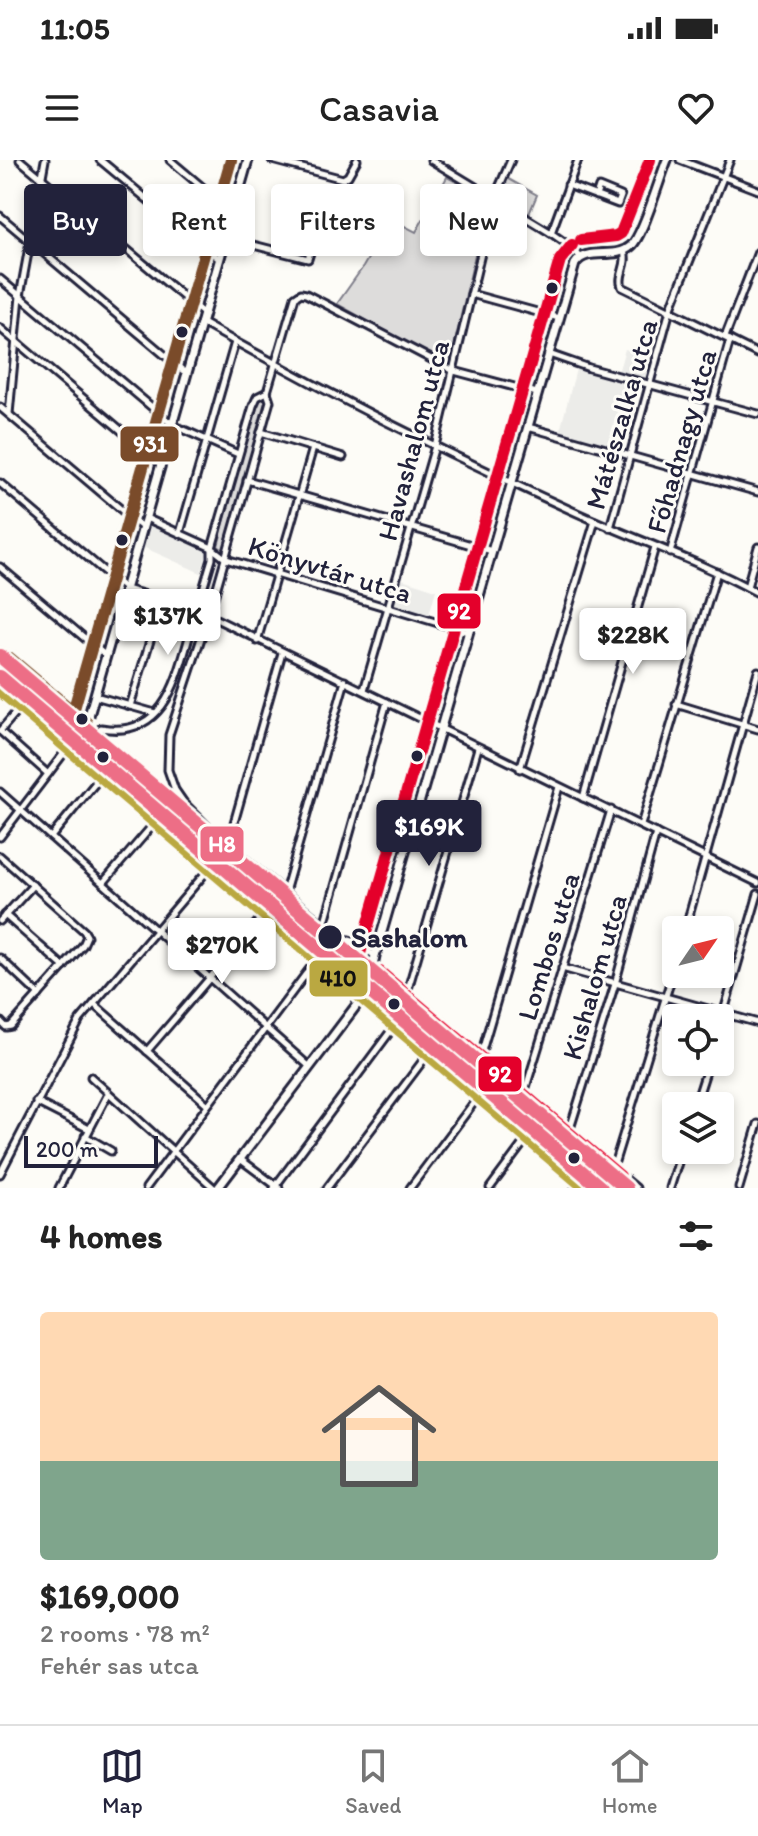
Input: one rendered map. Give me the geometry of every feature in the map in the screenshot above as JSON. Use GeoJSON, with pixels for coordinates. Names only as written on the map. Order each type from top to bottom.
{"type":"FeatureCollection","features":[{"type":"Feature","properties":{"kind":"main road"},"geometry":{"type":"LineString","coordinates":[[0,670],[610,1188]]}},
{"type":"Feature","properties":{"kind":"street"},"geometry":{"type":"LineString","coordinates":[[20,160],[204,314]]}},
{"type":"Feature","properties":{"kind":"street"},"geometry":{"type":"LineString","coordinates":[[41,184],[45,160]]}},
{"type":"Feature","properties":{"kind":"street"},"geometry":{"type":"LineString","coordinates":[[100,160],[220,259]]}},
{"type":"Feature","properties":{"kind":"street"},"geometry":{"type":"LineString","coordinates":[[170,160],[199,184]]}},
{"type":"Feature","properties":{"kind":"street"},"geometry":{"type":"LineString","coordinates":[[241,184],[248,160]]}},
{"type":"Feature","properties":{"kind":"street"},"geometry":{"type":"LineString","coordinates":[[272,160],[341,179],[348,176],[357,160]]}},
{"type":"Feature","properties":{"kind":"street"},"geometry":{"type":"LineString","coordinates":[[431,160],[470,184]]}},
{"type":"Feature","properties":{"kind":"street","name":"Havashalom utca"},"geometry":{"type":"LineString","coordinates":[[501,184],[511,160]]}},
{"type":"Feature","properties":{"kind":"street"},"geometry":{"type":"LineString","coordinates":[[551,233],[578,160]]}},
{"type":"Feature","properties":{"kind":"street"},"geometry":{"type":"LineString","coordinates":[[91,1077],[216,1188],[367,991],[575,264],[582,256],[624,251],[637,238],[667,160]]}},
{"type":"Feature","properties":{"kind":"street"},"geometry":{"type":"LineString","coordinates":[[680,160],[758,190]]}},
{"type":"Feature","properties":{"kind":"street","name":"Mátészalka utca"},"geometry":{"type":"LineString","coordinates":[[610,528],[670,310],[730,160]]}},
{"type":"Feature","properties":{"kind":"street"},"geometry":{"type":"LineString","coordinates":[[568,185],[596,196],[618,204],[621,196],[599,187],[596,196]]}},
{"type":"Feature","properties":{"kind":"street"},"geometry":{"type":"LineString","coordinates":[[0,216],[24,236]]}},
{"type":"Feature","properties":{"kind":"street"},"geometry":{"type":"LineString","coordinates":[[527,219],[582,256]]}},
{"type":"Feature","properties":{"kind":"street"},"geometry":{"type":"LineString","coordinates":[[624,251],[627,261],[620,279],[622,287],[758,354]]}},
{"type":"Feature","properties":{"kind":"street","name":"Főhadnagy utca"},"geometry":{"type":"LineString","coordinates":[[670,553],[713,402],[727,338],[758,252]]}},
{"type":"Feature","properties":{"kind":"street"},"geometry":{"type":"LineString","coordinates":[[9,414],[26,256]]}},
{"type":"Feature","properties":{"kind":"street"},"geometry":{"type":"LineString","coordinates":[[48,256],[187,374]]}},
{"type":"Feature","properties":{"kind":"street"},"geometry":{"type":"LineString","coordinates":[[0,837],[88,719],[221,256]]}},
{"type":"Feature","properties":{"kind":"street","name":"Havashalom utca"},"geometry":{"type":"LineString","coordinates":[[364,690],[435,446],[480,256]]}},
{"type":"Feature","properties":{"kind":"street"},"geometry":{"type":"LineString","coordinates":[[0,279],[173,425],[238,454]]}},
{"type":"Feature","properties":{"kind":"street"},"geometry":{"type":"LineString","coordinates":[[375,956],[324,925],[189,809],[171,782],[167,757],[169,735],[226,559],[270,401],[267,392],[295,297],[303,293],[454,371],[537,393]]}},
{"type":"Feature","properties":{"kind":"street"},"geometry":{"type":"LineString","coordinates":[[471,294],[559,318]]}},
{"type":"Feature","properties":{"kind":"street"},"geometry":{"type":"LineString","coordinates":[[202,323],[435,446],[758,593]]}},
{"type":"Feature","properties":{"kind":"street"},"geometry":{"type":"LineString","coordinates":[[0,328],[162,465]]}},
{"type":"Feature","properties":{"kind":"street"},"geometry":{"type":"LineString","coordinates":[[180,533],[235,342]]}},
{"type":"Feature","properties":{"kind":"street"},"geometry":{"type":"LineString","coordinates":[[549,354],[589,368],[758,414]]}},
{"type":"Feature","properties":{"kind":"street"},"geometry":{"type":"LineString","coordinates":[[101,728],[125,728],[155,714],[169,696],[212,559],[212,548],[238,454],[257,397],[267,392]]}},
{"type":"Feature","properties":{"kind":"street"},"geometry":{"type":"LineString","coordinates":[[0,407],[143,528]]}},
{"type":"Feature","properties":{"kind":"street"},"geometry":{"type":"LineString","coordinates":[[528,427],[758,492]]}},
{"type":"Feature","properties":{"kind":"street"},"geometry":{"type":"LineString","coordinates":[[261,432],[343,457]]}},
{"type":"Feature","properties":{"kind":"street"},"geometry":{"type":"LineString","coordinates":[[257,641],[313,448]]}},
{"type":"Feature","properties":{"kind":"street"},"geometry":{"type":"LineString","coordinates":[[247,480],[492,551]]}},
{"type":"Feature","properties":{"kind":"street"},"geometry":{"type":"LineString","coordinates":[[0,483],[125,589],[208,615],[758,883]]}},
{"type":"Feature","properties":{"kind":"street"},"geometry":{"type":"LineString","coordinates":[[146,518],[212,548],[226,559]]}},
{"type":"Feature","properties":{"kind":"street"},"geometry":{"type":"LineString","coordinates":[[520,769],[595,521]]}},
{"type":"Feature","properties":{"kind":"street"},"geometry":{"type":"LineString","coordinates":[[583,798],[655,547]]}},
{"type":"Feature","properties":{"kind":"street"},"geometry":{"type":"LineString","coordinates":[[747,587],[758,547]]}},
{"type":"Feature","properties":{"kind":"street","name":"Könyvtár utca"},"geometry":{"type":"LineString","coordinates":[[226,559],[468,632]]}},
{"type":"Feature","properties":{"kind":"street"},"geometry":{"type":"LineString","coordinates":[[0,567],[106,656]]}},
{"type":"Feature","properties":{"kind":"street"},"geometry":{"type":"LineString","coordinates":[[641,825],[717,572]]}},
{"type":"Feature","properties":{"kind":"street"},"geometry":{"type":"LineString","coordinates":[[130,706],[153,631]]}},
{"type":"Feature","properties":{"kind":"street"},"geometry":{"type":"LineString","coordinates":[[228,844],[282,653]]}},
{"type":"Feature","properties":{"kind":"street"},"geometry":{"type":"LineString","coordinates":[[689,916],[758,671]]}},
{"type":"Feature","properties":{"kind":"street"},"geometry":{"type":"LineString","coordinates":[[177,676],[186,679]]}},
{"type":"Feature","properties":{"kind":"street"},"geometry":{"type":"LineString","coordinates":[[285,892],[345,681]]}},
{"type":"Feature","properties":{"kind":"street"},"geometry":{"type":"LineString","coordinates":[[30,696],[0,731],[48,774]]}},
{"type":"Feature","properties":{"kind":"street"},"geometry":{"type":"LineString","coordinates":[[95,696],[155,714]]}},
{"type":"Feature","properties":{"kind":"street"},"geometry":{"type":"LineString","coordinates":[[324,925],[387,702]]}},
{"type":"Feature","properties":{"kind":"street"},"geometry":{"type":"LineString","coordinates":[[676,704],[758,729]]}},
{"type":"Feature","properties":{"kind":"street"},"geometry":{"type":"LineString","coordinates":[[406,996],[478,748]]}},
{"type":"Feature","properties":{"kind":"street"},"geometry":{"type":"LineString","coordinates":[[51,837],[111,764]]}},
{"type":"Feature","properties":{"kind":"street"},"geometry":{"type":"LineString","coordinates":[[480,1058],[559,787]]}},
{"type":"Feature","properties":{"kind":"street"},"geometry":{"type":"LineString","coordinates":[[0,792],[310,1067]]}},
{"type":"Feature","properties":{"kind":"street"},"geometry":{"type":"LineString","coordinates":[[103,883],[165,810]]}},
{"type":"Feature","properties":{"kind":"street","name":"Lombos utca"},"geometry":{"type":"LineString","coordinates":[[524,1094],[611,810]]}},
{"type":"Feature","properties":{"kind":"street"},"geometry":{"type":"LineString","coordinates":[[0,823],[10,825]]}},
{"type":"Feature","properties":{"kind":"street","name":"Kishalom utca"},"geometry":{"type":"LineString","coordinates":[[569,1132],[615,984],[656,833]]}},
{"type":"Feature","properties":{"kind":"street"},"geometry":{"type":"LineString","coordinates":[[0,856],[87,936],[83,945],[11,1026],[6,1027],[0,1021]]}},
{"type":"Feature","properties":{"kind":"street"},"geometry":{"type":"LineString","coordinates":[[0,1174],[76,1025],[219,856]]}},
{"type":"Feature","properties":{"kind":"street"},"geometry":{"type":"LineString","coordinates":[[0,921],[33,885]]}},
{"type":"Feature","properties":{"kind":"street"},"geometry":{"type":"LineString","coordinates":[[727,1004],[758,894]]}},
{"type":"Feature","properties":{"kind":"street"},"geometry":{"type":"LineString","coordinates":[[147,1051],[274,903]]}},
{"type":"Feature","properties":{"kind":"street"},"geometry":{"type":"LineString","coordinates":[[5,915],[64,967]]}},
{"type":"Feature","properties":{"kind":"street"},"geometry":{"type":"LineString","coordinates":[[146,1188],[326,947]]}},
{"type":"Feature","properties":{"kind":"street"},"geometry":{"type":"LineString","coordinates":[[0,958],[39,995]]}},
{"type":"Feature","properties":{"kind":"street"},"geometry":{"type":"LineString","coordinates":[[372,966],[636,1188]]}},
{"type":"Feature","properties":{"kind":"street"},"geometry":{"type":"LineString","coordinates":[[360,976],[372,966]]}},
{"type":"Feature","properties":{"kind":"street"},"geometry":{"type":"LineString","coordinates":[[562,968],[689,1004]]}},
{"type":"Feature","properties":{"kind":"street"},"geometry":{"type":"LineString","coordinates":[[613,1169],[669,988]]}},
{"type":"Feature","properties":{"kind":"street"},"geometry":{"type":"LineString","coordinates":[[94,1004],[207,1104]]}},
{"type":"Feature","properties":{"kind":"street"},"geometry":{"type":"LineString","coordinates":[[240,1159],[276,1187],[404,1013]]}},
{"type":"Feature","properties":{"kind":"street"},"geometry":{"type":"LineString","coordinates":[[734,1016],[758,1023]]}},
{"type":"Feature","properties":{"kind":"street"},"geometry":{"type":"LineString","coordinates":[[327,1188],[438,1042]]}},
{"type":"Feature","properties":{"kind":"street"},"geometry":{"type":"LineString","coordinates":[[410,1188],[487,1084]]}},
{"type":"Feature","properties":{"kind":"street"},"geometry":{"type":"LineString","coordinates":[[59,1188],[108,1094]]}},
{"type":"Feature","properties":{"kind":"street"},"geometry":{"type":"LineString","coordinates":[[36,1102],[89,1129]]}},
{"type":"Feature","properties":{"kind":"street"},"geometry":{"type":"LineString","coordinates":[[739,1188],[758,1124]]}},
{"type":"Feature","properties":{"kind":"street"},"geometry":{"type":"LineString","coordinates":[[490,1188],[537,1126]]}},
{"type":"Feature","properties":{"kind":"street"},"geometry":{"type":"LineString","coordinates":[[85,1136],[111,1151]]}},
{"type":"Feature","properties":{"kind":"street"},"geometry":{"type":"LineString","coordinates":[[670,1188],[678,1164]]}},
{"type":"Feature","properties":{"kind":"street"},"geometry":{"type":"LineString","coordinates":[[575,1188],[589,1170]]}},
{"type":"Feature","properties":{"kind":"shaded area"},"geometry":{"type":"Polygon","coordinates":[[[447,177],[460,184],[443,184],[447,177]]]}},
{"type":"Feature","properties":{"kind":"shaded area"},"geometry":{"type":"Polygon","coordinates":[[[507,178],[518,184],[504,184],[507,178]]]}},
{"type":"Feature","properties":{"kind":"shaded area"},"geometry":{"type":"Polygon","coordinates":[[[527,189],[537,195],[527,213],[527,189]]]}},
{"type":"Feature","properties":{"kind":"shaded area"},"geometry":{"type":"Polygon","coordinates":[[[420,225],[420,256],[475,256],[455,342],[458,343],[453,368],[337,304],[369,256],[404,256],[404,226],[416,232],[420,225]]]}},
{"type":"Feature","properties":{"kind":"shaded area"},"geometry":{"type":"Polygon","coordinates":[[[625,349],[657,358],[651,382],[618,373],[625,349]]]}},
{"type":"Feature","properties":{"kind":"shaded area"},"geometry":{"type":"Polygon","coordinates":[[[576,369],[625,383],[607,448],[559,435],[576,369]]]}},
{"type":"Feature","properties":{"kind":"shaded area"},"geometry":{"type":"Polygon","coordinates":[[[263,396],[269,401],[226,552],[218,546],[245,443],[263,396]]]}},
{"type":"Feature","properties":{"kind":"shaded area"},"geometry":{"type":"Polygon","coordinates":[[[152,523],[209,548],[201,573],[143,547],[152,523]]]}},
{"type":"Feature","properties":{"kind":"shaded area"},"geometry":{"type":"Polygon","coordinates":[[[402,579],[436,590],[428,618],[393,607],[402,579]]]}},
{"type":"Feature","properties":{"kind":"waterway"},"geometry":{"type":"LineString","coordinates":[[305,291],[322,299]]}},
{"type":"Feature","properties":{"kind":"transit line","name":"931"},"geometry":{"type":"LineString","coordinates":[[64,726],[73,712],[231,160]]}},
{"type":"Feature","properties":{"kind":"transit line","name":"92"},"geometry":{"type":"LineString","coordinates":[[581,240],[621,233],[650,160]]}},
{"type":"Feature","properties":{"kind":"transit line","name":"92"},"geometry":{"type":"LineString","coordinates":[[354,981],[560,260],[572,245]]}},
{"type":"Feature","properties":{"kind":"transit line","name":"H8"},"geometry":{"type":"LineString","coordinates":[[0,656],[626,1188]]}},
{"type":"Feature","properties":{"kind":"transit line","name":"931"},"geometry":{"type":"LineString","coordinates":[[10,658],[87,723]]}},
{"type":"Feature","properties":{"kind":"transit line"},"geometry":{"type":"LineString","coordinates":[[0,670],[610,1188]]}},
{"type":"Feature","properties":{"kind":"transit line"},"geometry":{"type":"LineString","coordinates":[[0,677],[601,1188]]}},
{"type":"Feature","properties":{"kind":"transit line","name":"410"},"geometry":{"type":"LineString","coordinates":[[0,691],[585,1188]]}},
{"type":"Feature","properties":{"kind":"transit line","name":"92"},"geometry":{"type":"LineString","coordinates":[[380,972],[620,1176]]}},
{"type":"Feature","properties":{"kind":"place","name":"Sashalom"},"geometry":{"type":"Point","coordinates":[330,937]}}]}
